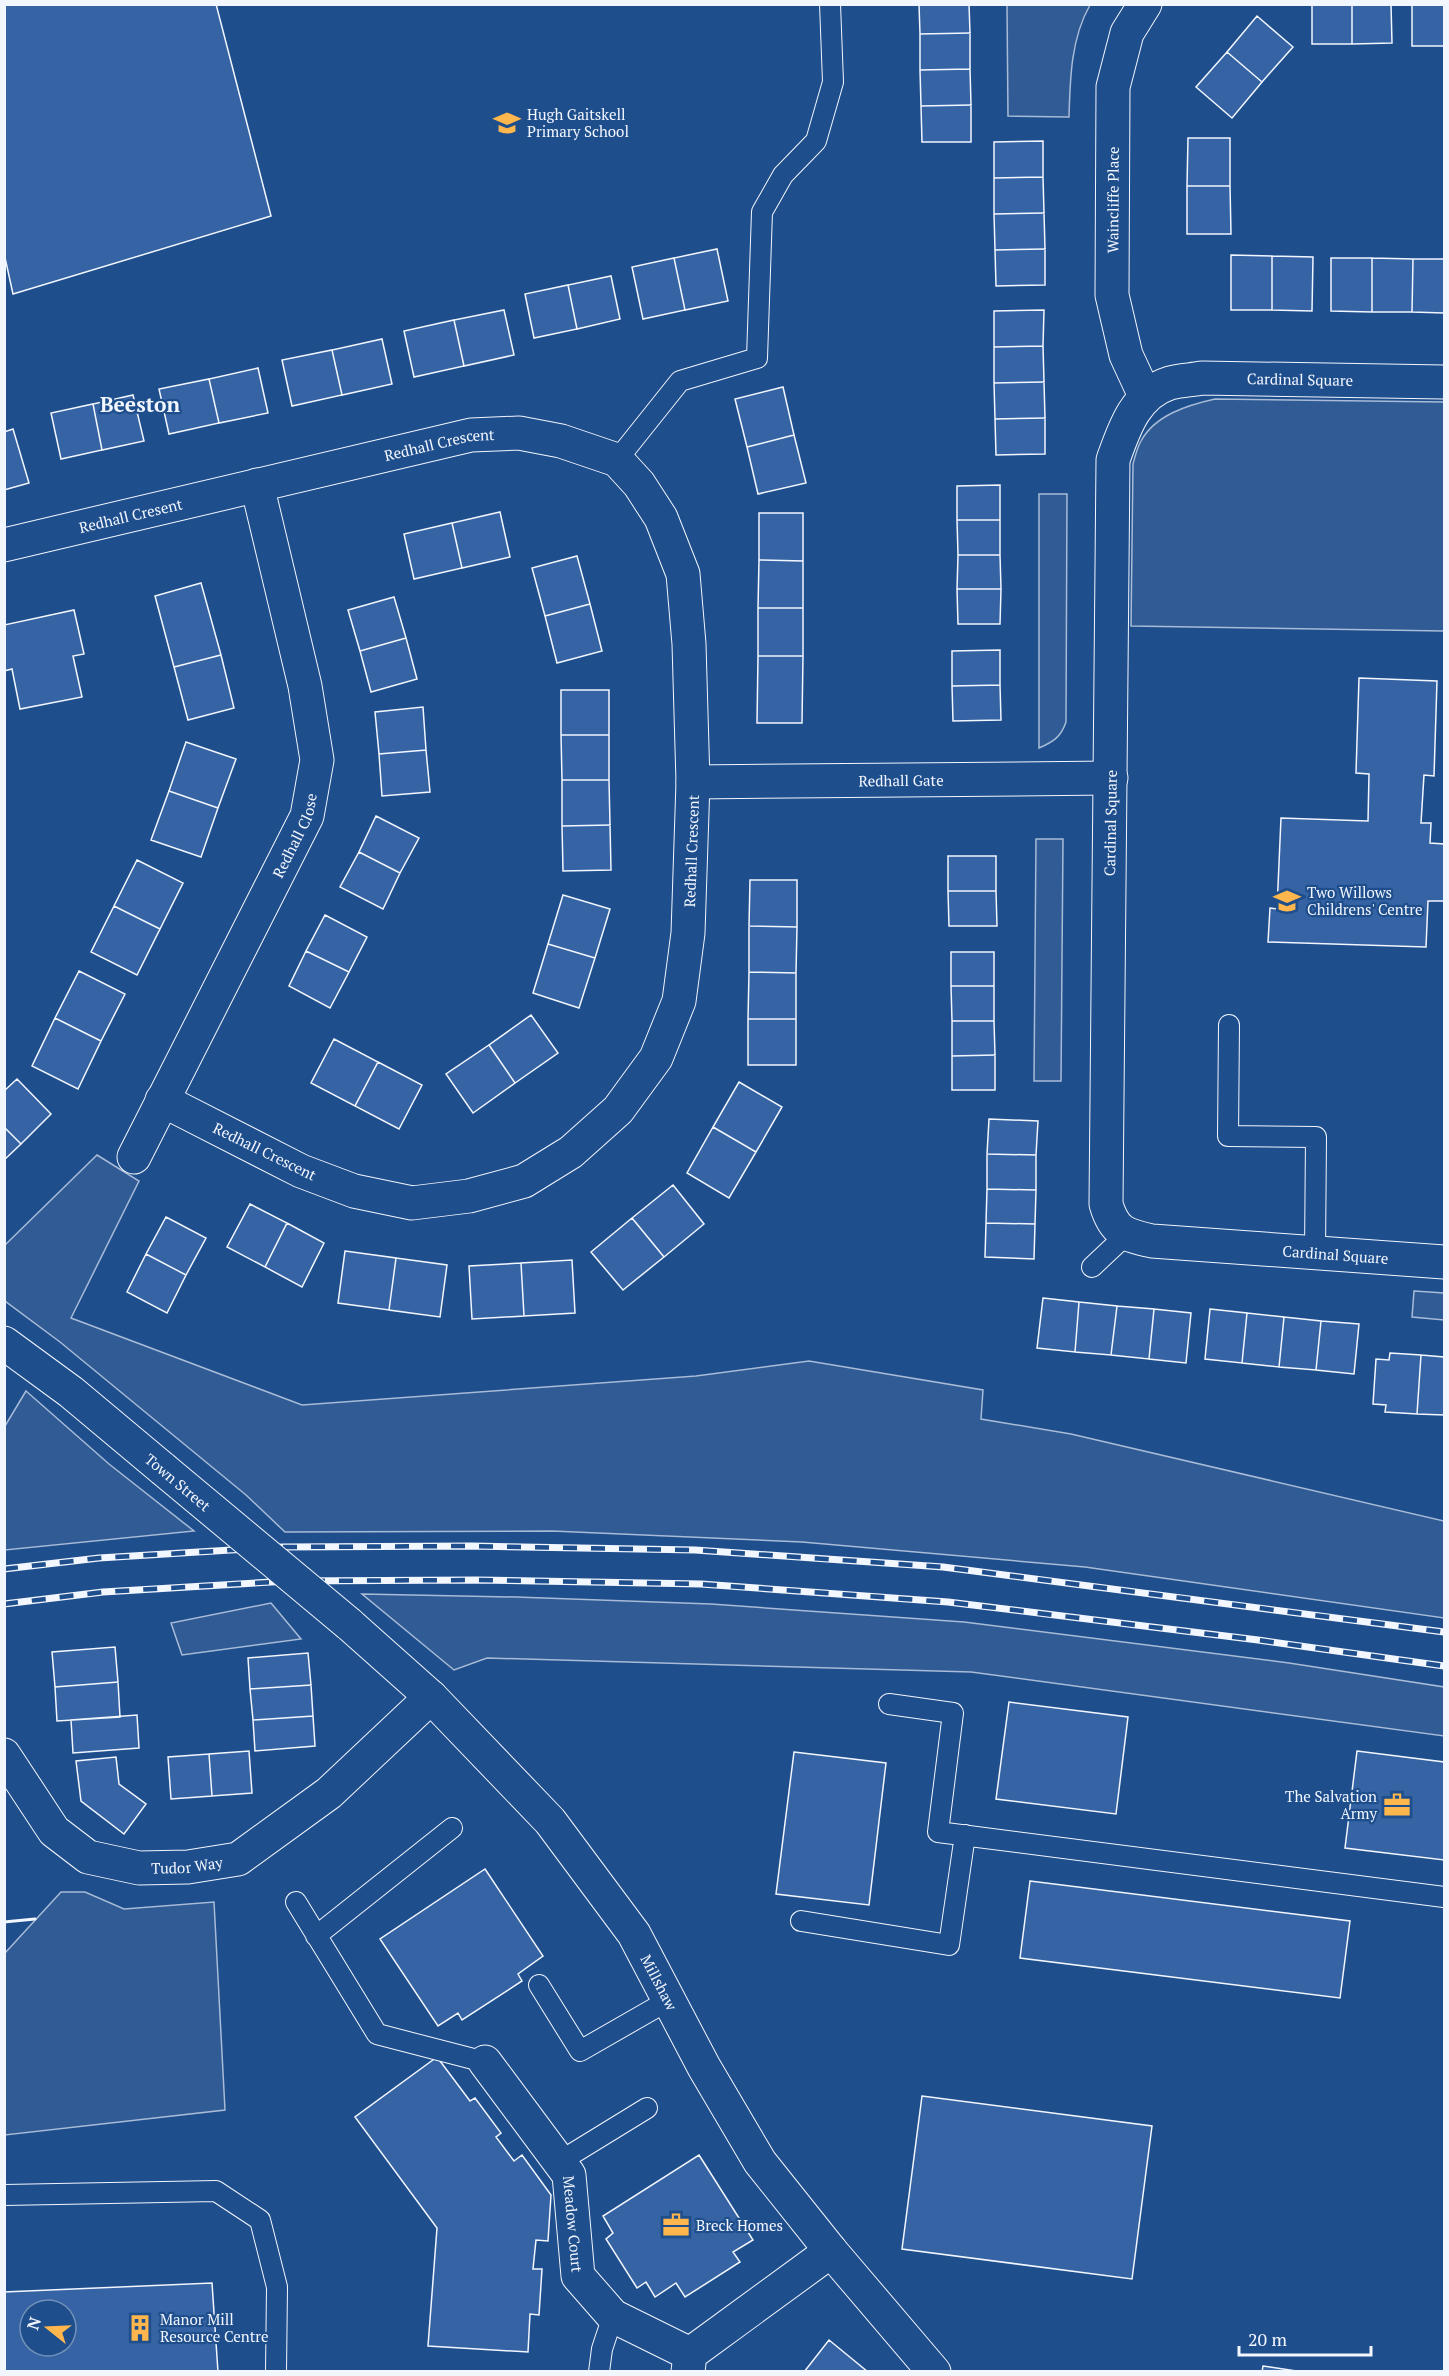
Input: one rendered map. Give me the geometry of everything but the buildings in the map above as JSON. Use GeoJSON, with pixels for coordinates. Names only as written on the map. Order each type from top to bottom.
{"type":"FeatureCollection","features":[{"type":"Feature","properties":{"kind":"street","name":"Waincliffe Place"},"geometry":{"type":"LineString","coordinates":[[1145,4],[1127,33],[1113,87],[1112,295],[1126,355],[1145,396]]}},
{"type":"Feature","properties":{"kind":"street","name":"Cardinal Square"},"geometry":{"type":"LineString","coordinates":[[1444,382],[1202,378],[1169,384],[1145,396],[1127,423],[1113,460],[1106,1204],[1109,1216],[1126,1235],[1152,1241],[1444,1262]]}},
{"type":"Feature","properties":{"kind":"street","name":"Redhall Crescent"},"geometry":{"type":"LineString","coordinates":[[162,1100],[301,1171],[354,1191],[412,1203],[469,1196],[524,1182],[571,1152],[618,1110],[656,1058],[679,1001],[688,933],[693,782],[689,644],[683,574],[661,518],[639,484],[617,460],[561,441],[519,433],[471,435],[257,485]]}},
{"type":"Feature","properties":{"kind":"street","name":"Redhall Cresent"},"geometry":{"type":"LineString","coordinates":[[4,545],[257,485]]}},
{"type":"Feature","properties":{"kind":"street","name":"Redhall Close"},"geometry":{"type":"LineString","coordinates":[[134,1158],[307,816],[317,760],[305,686],[257,485]]}},
{"type":"Feature","properties":{"kind":"street","name":"Redhall Gate"},"geometry":{"type":"LineString","coordinates":[[693,782],[1111,778]]}},
{"type":"Feature","properties":{"kind":"street","name":"Town Street"},"geometry":{"type":"LineString","coordinates":[[4,1343],[71,1392],[349,1624]]}},
{"type":"Feature","properties":{"kind":"street","name":"Millshaw"},"geometry":{"type":"LineString","coordinates":[[349,1624],[431,1697],[550,1821],[634,1934],[704,2067],[760,2162],[831,2251],[934,2372]]}},
{"type":"Feature","properties":{"kind":"street","name":"Tudor Way"},"geometry":{"type":"LineString","coordinates":[[4,1755],[54,1831],[88,1857],[139,1868],[188,1867],[238,1859],[329,1794],[431,1697]]}},
{"type":"Feature","properties":{"kind":"street","name":"Meadow Court"},"geometry":{"type":"LineString","coordinates":[[485,2062],[569,2175],[578,2276],[613,2316],[689,2363],[831,2251]]}},
{"type":"Feature","properties":{"kind":"lane"},"geometry":{"type":"LineString","coordinates":[[617,460],[680,381],[757,358],[762,212],[783,175],[816,141],[833,82],[830,4]]}},
{"type":"Feature","properties":{"kind":"lane"},"geometry":{"type":"LineString","coordinates":[[1229,1025],[1228,1136],[1316,1137],[1315,1252]]}},
{"type":"Feature","properties":{"kind":"lane"},"geometry":{"type":"LineString","coordinates":[[1092,1267],[1126,1235]]}},
{"type":"Feature","properties":{"kind":"lane"},"geometry":{"type":"LineString","coordinates":[[889,1704],[953,1713],[938,1832],[1444,1897]]}},
{"type":"Feature","properties":{"kind":"lane"},"geometry":{"type":"LineString","coordinates":[[316,1936],[452,1828]]}},
{"type":"Feature","properties":{"kind":"lane"},"geometry":{"type":"LineString","coordinates":[[801,1921],[949,1944],[965,1835]]}},
{"type":"Feature","properties":{"kind":"lane"},"geometry":{"type":"LineString","coordinates":[[296,1902],[377,2034],[485,2062]]}},
{"type":"Feature","properties":{"kind":"lane"},"geometry":{"type":"LineString","coordinates":[[539,1985],[580,2051],[669,2000]]}},
{"type":"Feature","properties":{"kind":"lane"},"geometry":{"type":"LineString","coordinates":[[559,2162],[647,2108]]}},
{"type":"Feature","properties":{"kind":"lane"},"geometry":{"type":"LineString","coordinates":[[4,2195],[216,2191],[260,2220],[277,2287],[276,2372]]}},
{"type":"Feature","properties":{"kind":"lane"},"geometry":{"type":"LineString","coordinates":[[599,2372],[602,2349],[613,2316]]}},
{"type":"Feature","properties":{"kind":"shaded area"},"geometry":{"type":"Polygon","coordinates":[[[1007,5],[1090,5],[1075,45],[1069,117],[1008,116],[1007,5]]]}},
{"type":"Feature","properties":{"kind":"shaded area"},"geometry":{"type":"Polygon","coordinates":[[[1215,399],[1444,402],[1444,631],[1131,626],[1133,464],[1137,450],[1147,432],[1163,418],[1183,408],[1215,399]]]}},
{"type":"Feature","properties":{"kind":"shaded area"},"geometry":{"type":"Polygon","coordinates":[[[1039,494],[1067,494],[1066,722],[1062,732],[1056,738],[1039,748],[1039,494]]]}},
{"type":"Feature","properties":{"kind":"shaded area"},"geometry":{"type":"Polygon","coordinates":[[[1036,839],[1063,839],[1061,1081],[1034,1081],[1036,839]]]}},
{"type":"Feature","properties":{"kind":"shaded area"},"geometry":{"type":"Polygon","coordinates":[[[97,1155],[139,1181],[71,1318],[302,1405],[696,1376],[809,1361],[983,1390],[981,1419],[1071,1434],[1444,1521],[1444,1618],[1085,1567],[802,1542],[552,1531],[285,1532],[246,1495],[60,1342],[5,1301],[5,1245],[97,1155]]]}},
{"type":"Feature","properties":{"kind":"shaded area"},"geometry":{"type":"Polygon","coordinates":[[[1414,1291],[1444,1293],[1444,1320],[1412,1317],[1414,1291]]]}},
{"type":"Feature","properties":{"kind":"shaded area"},"geometry":{"type":"Polygon","coordinates":[[[26,1391],[109,1464],[194,1531],[5,1550],[5,1426],[26,1391]]]}},
{"type":"Feature","properties":{"kind":"shaded area"},"geometry":{"type":"Polygon","coordinates":[[[362,1594],[711,1604],[964,1622],[1289,1663],[1444,1687],[1444,1736],[971,1672],[487,1658],[454,1670],[362,1594]]]}},
{"type":"Feature","properties":{"kind":"shaded area"},"geometry":{"type":"Polygon","coordinates":[[[271,1603],[301,1639],[182,1655],[171,1623],[271,1603]]]}},
{"type":"Feature","properties":{"kind":"shaded area"},"geometry":{"type":"Polygon","coordinates":[[[61,1892],[85,1892],[124,1909],[214,1902],[225,2110],[5,2135],[5,1953],[61,1892]]]}},
{"type":"Feature","properties":{"kind":"railway"},"geometry":{"type":"LineString","coordinates":[[4,1569],[99,1558],[283,1547],[472,1546],[695,1550],[943,1567],[1444,1632]]}},
{"type":"Feature","properties":{"kind":"railway"},"geometry":{"type":"LineString","coordinates":[[4,1604],[103,1592],[288,1581],[476,1580],[701,1584],[948,1602],[1258,1640],[1444,1666]]}},
{"type":"Feature","properties":{"kind":"wall"},"geometry":{"type":"LineString","coordinates":[[4,1922],[35,1919]]}},
{"type":"Feature","properties":{"kind":"place","name":"Hugh Gaitskell Primary School"},"geometry":{"type":"Point","coordinates":[507,123]}},
{"type":"Feature","properties":{"kind":"place","name":"Two Willows Childrens' Centre"},"geometry":{"type":"Point","coordinates":[1287,901]}},
{"type":"Feature","properties":{"kind":"place","name":"The Salvation Army"},"geometry":{"type":"Point","coordinates":[1397,1805]}},
{"type":"Feature","properties":{"kind":"place","name":"Breck Homes"},"geometry":{"type":"Point","coordinates":[676,2225]}},
{"type":"Feature","properties":{"kind":"place","name":"Manor Mill Resource Centre"},"geometry":{"type":"Point","coordinates":[140,2328]}},
{"type":"Feature","properties":{"kind":"district","name":"Beeston"},"geometry":{"type":"Point","coordinates":[140,404]}}]}
